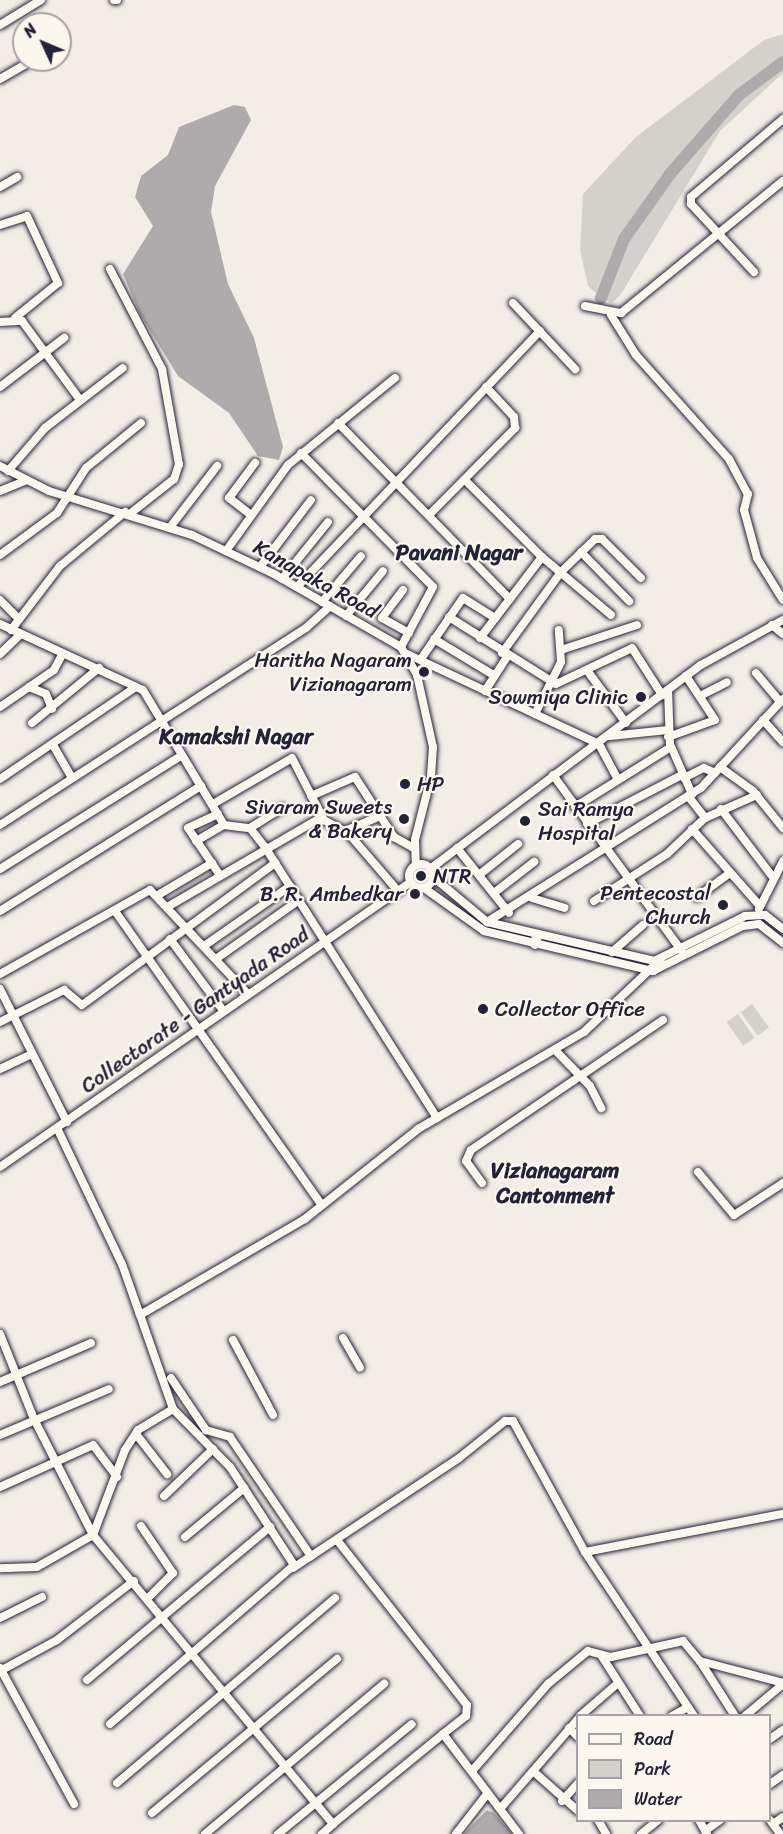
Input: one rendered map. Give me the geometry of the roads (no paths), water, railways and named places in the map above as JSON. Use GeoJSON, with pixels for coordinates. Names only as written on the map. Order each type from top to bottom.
{"type":"FeatureCollection","features":[{"type":"Feature","properties":{"kind":"street"},"geometry":{"type":"LineString","coordinates":[[0,25],[40,0]]}},
{"type":"Feature","properties":{"kind":"street"},"geometry":{"type":"LineString","coordinates":[[754,272],[718,234],[692,197],[783,119]]}},
{"type":"Feature","properties":{"kind":"street"},"geometry":{"type":"LineString","coordinates":[[0,187],[17,177]]}},
{"type":"Feature","properties":{"kind":"street"},"geometry":{"type":"LineString","coordinates":[[612,315],[783,181]]}},
{"type":"Feature","properties":{"kind":"street"},"geometry":{"type":"LineString","coordinates":[[0,225],[27,216],[58,283],[15,318],[0,322]]}},
{"type":"Feature","properties":{"kind":"street"},"geometry":{"type":"LineString","coordinates":[[11,630],[60,566],[174,479],[179,464],[162,369],[110,269]]}},
{"type":"Feature","properties":{"kind":"street"},"geometry":{"type":"LineString","coordinates":[[513,303],[576,369]]}},
{"type":"Feature","properties":{"kind":"street"},"geometry":{"type":"LineString","coordinates":[[585,306],[612,315],[636,355],[729,459],[748,494],[744,510],[757,558],[783,600]]}},
{"type":"Feature","properties":{"kind":"street"},"geometry":{"type":"LineString","coordinates":[[15,318],[44,351],[80,400]]}},
{"type":"Feature","properties":{"kind":"street"},"geometry":{"type":"LineString","coordinates":[[297,588],[361,514],[540,331]]}},
{"type":"Feature","properties":{"kind":"street"},"geometry":{"type":"LineString","coordinates":[[0,387],[44,351],[64,338]]}},
{"type":"Feature","properties":{"kind":"street"},"geometry":{"type":"LineString","coordinates":[[4,469],[34,438],[123,368]]}},
{"type":"Feature","properties":{"kind":"street"},"geometry":{"type":"LineString","coordinates":[[226,551],[250,515],[301,453],[395,378]]}},
{"type":"Feature","properties":{"kind":"street"},"geometry":{"type":"LineString","coordinates":[[431,513],[517,424],[486,387]]}},
{"type":"Feature","properties":{"kind":"street"},"geometry":{"type":"LineString","coordinates":[[0,555],[57,513],[86,468],[141,423]]}},
{"type":"Feature","properties":{"kind":"street"},"geometry":{"type":"LineString","coordinates":[[338,423],[431,513],[510,599]]}},
{"type":"Feature","properties":{"kind":"street"},"geometry":{"type":"LineString","coordinates":[[301,453],[433,587],[409,633],[398,646],[425,700],[432,747],[431,777],[414,848],[416,865],[411,882],[424,888],[442,904],[484,931],[661,959]]}},
{"type":"Feature","properties":{"kind":"street"},"geometry":{"type":"LineString","coordinates":[[250,515],[229,498],[255,463]]}},
{"type":"Feature","properties":{"kind":"street"},"geometry":{"type":"LineString","coordinates":[[171,526],[217,466]]}},
{"type":"Feature","properties":{"kind":"street","name":"Kanapaka Road"},"geometry":{"type":"LineString","coordinates":[[4,469],[69,497],[171,526],[226,551],[282,579],[421,659],[599,744]]}},
{"type":"Feature","properties":{"kind":"street"},"geometry":{"type":"LineString","coordinates":[[0,491],[27,480]]}},
{"type":"Feature","properties":{"kind":"street"},"geometry":{"type":"LineString","coordinates":[[465,480],[542,558],[611,615]]}},
{"type":"Feature","properties":{"kind":"street"},"geometry":{"type":"LineString","coordinates":[[260,567],[311,500]]}},
{"type":"Feature","properties":{"kind":"street"},"geometry":{"type":"LineString","coordinates":[[282,579],[328,522]]}},
{"type":"Feature","properties":{"kind":"street"},"geometry":{"type":"LineString","coordinates":[[485,691],[505,655],[561,572],[580,552],[599,537],[641,578]]}},
{"type":"Feature","properties":{"kind":"street"},"geometry":{"type":"LineString","coordinates":[[580,552],[629,601]]}},
{"type":"Feature","properties":{"kind":"street"},"geometry":{"type":"LineString","coordinates":[[0,825],[71,776],[308,627],[361,556]]}},
{"type":"Feature","properties":{"kind":"street"},"geometry":{"type":"LineString","coordinates":[[480,638],[542,558]]}},
{"type":"Feature","properties":{"kind":"street"},"geometry":{"type":"LineString","coordinates":[[346,616],[383,571]]}},
{"type":"Feature","properties":{"kind":"street"},"geometry":{"type":"LineString","coordinates":[[403,590],[382,618],[409,633]]}},
{"type":"Feature","properties":{"kind":"street"},"geometry":{"type":"LineString","coordinates":[[421,659],[465,597],[495,618]]}},
{"type":"Feature","properties":{"kind":"street"},"geometry":{"type":"LineString","coordinates":[[0,600],[19,619]]}},
{"type":"Feature","properties":{"kind":"street"},"geometry":{"type":"LineString","coordinates":[[449,617],[551,683],[589,673],[632,648],[665,693],[671,747],[690,795],[705,818]]}},
{"type":"Feature","properties":{"kind":"street"},"geometry":{"type":"LineString","coordinates":[[424,888],[431,873],[457,848],[553,775],[610,736],[686,676],[783,620]]}},
{"type":"Feature","properties":{"kind":"street"},"geometry":{"type":"LineString","coordinates":[[0,624],[62,655],[99,668],[136,687],[162,718],[181,756],[224,825]]}},
{"type":"Feature","properties":{"kind":"street"},"geometry":{"type":"LineString","coordinates":[[561,650],[637,625]]}},
{"type":"Feature","properties":{"kind":"street"},"geometry":{"type":"LineString","coordinates":[[772,625],[783,634]]}},
{"type":"Feature","properties":{"kind":"street"},"geometry":{"type":"LineString","coordinates":[[535,714],[551,683],[561,650],[559,630]]}},
{"type":"Feature","properties":{"kind":"street"},"geometry":{"type":"LineString","coordinates":[[0,654],[20,635]]}},
{"type":"Feature","properties":{"kind":"street"},"geometry":{"type":"LineString","coordinates":[[434,639],[495,676]]}},
{"type":"Feature","properties":{"kind":"street"},"geometry":{"type":"LineString","coordinates":[[0,707],[54,670],[62,655]]}},
{"type":"Feature","properties":{"kind":"street"},"geometry":{"type":"LineString","coordinates":[[32,723],[99,668]]}},
{"type":"Feature","properties":{"kind":"street"},"geometry":{"type":"LineString","coordinates":[[589,673],[627,723]]}},
{"type":"Feature","properties":{"kind":"street"},"geometry":{"type":"LineString","coordinates":[[487,922],[509,913],[690,795],[717,770],[782,700],[756,673]]}},
{"type":"Feature","properties":{"kind":"street"},"geometry":{"type":"LineString","coordinates":[[610,736],[668,734],[714,722],[686,676]]}},
{"type":"Feature","properties":{"kind":"street"},"geometry":{"type":"LineString","coordinates":[[700,696],[727,682]]}},
{"type":"Feature","properties":{"kind":"street"},"geometry":{"type":"LineString","coordinates":[[29,687],[46,694],[51,709]]}},
{"type":"Feature","properties":{"kind":"street"},"geometry":{"type":"LineString","coordinates":[[0,779],[136,687]]}},
{"type":"Feature","properties":{"kind":"street"},"geometry":{"type":"LineString","coordinates":[[764,720],[783,742]]}},
{"type":"Feature","properties":{"kind":"street"},"geometry":{"type":"LineString","coordinates":[[599,744],[618,779]]}},
{"type":"Feature","properties":{"kind":"street"},"geometry":{"type":"LineString","coordinates":[[53,745],[71,776]]}},
{"type":"Feature","properties":{"kind":"street"},"geometry":{"type":"LineString","coordinates":[[576,807],[671,747]]}},
{"type":"Feature","properties":{"kind":"street"},"geometry":{"type":"LineString","coordinates":[[0,869],[181,756]]}},
{"type":"Feature","properties":{"kind":"street"},"geometry":{"type":"LineString","coordinates":[[213,804],[289,758],[322,817],[345,831],[398,891]]}},
{"type":"Feature","properties":{"kind":"street"},"geometry":{"type":"LineString","coordinates":[[587,824],[701,768],[717,770],[757,795],[783,828]]}},
{"type":"Feature","properties":{"kind":"street"},"geometry":{"type":"LineString","coordinates":[[553,775],[606,851],[681,950]]}},
{"type":"Feature","properties":{"kind":"street"},"geometry":{"type":"LineString","coordinates":[[311,796],[352,776],[397,841],[414,848]]}},
{"type":"Feature","properties":{"kind":"street"},"geometry":{"type":"LineString","coordinates":[[0,911],[201,786]]}},
{"type":"Feature","properties":{"kind":"street"},"geometry":{"type":"LineString","coordinates":[[594,901],[627,879],[705,818],[757,795]]}},
{"type":"Feature","properties":{"kind":"street"},"geometry":{"type":"LineString","coordinates":[[196,841],[224,825],[250,828],[282,808]]}},
{"type":"Feature","properties":{"kind":"street"},"geometry":{"type":"LineString","coordinates":[[721,809],[772,876]]}},
{"type":"Feature","properties":{"kind":"street"},"geometry":{"type":"LineString","coordinates":[[218,814],[190,826],[196,841],[219,874]]}},
{"type":"Feature","properties":{"kind":"street"},"geometry":{"type":"LineString","coordinates":[[345,831],[381,816]]}},
{"type":"Feature","properties":{"kind":"street"},"geometry":{"type":"LineString","coordinates":[[169,906],[265,847],[322,817]]}},
{"type":"Feature","properties":{"kind":"street"},"geometry":{"type":"LineString","coordinates":[[250,828],[265,847],[322,942],[437,1118]]}},
{"type":"Feature","properties":{"kind":"street"},"geometry":{"type":"LineString","coordinates":[[692,829],[759,910],[783,929]]}},
{"type":"Feature","properties":{"kind":"street"},"geometry":{"type":"LineString","coordinates":[[479,875],[518,844]]}},
{"type":"Feature","properties":{"kind":"street"},"geometry":{"type":"LineString","coordinates":[[457,848],[509,913]]}},
{"type":"Feature","properties":{"kind":"street"},"geometry":{"type":"LineString","coordinates":[[759,924],[759,910],[772,876],[783,861]]}},
{"type":"Feature","properties":{"kind":"street"},"geometry":{"type":"LineString","coordinates":[[494,893],[534,862]]}},
{"type":"Feature","properties":{"kind":"street"},"geometry":{"type":"LineString","coordinates":[[158,896],[212,863]]}},
{"type":"Feature","properties":{"kind":"street"},"geometry":{"type":"LineString","coordinates":[[0,1022],[64,990],[82,1005],[275,863]]}},
{"type":"Feature","properties":{"kind":"street"},"geometry":{"type":"LineString","coordinates":[[416,865],[431,873],[449,894],[487,922],[536,940],[653,971]]}},
{"type":"Feature","properties":{"kind":"street"},"geometry":{"type":"LineString","coordinates":[[697,897],[729,873]]}},
{"type":"Feature","properties":{"kind":"street","name":"Collectorate - Gantyada Road"},"geometry":{"type":"LineString","coordinates":[[0,1167],[67,1122],[246,992],[411,882]]}},
{"type":"Feature","properties":{"kind":"street"},"geometry":{"type":"LineString","coordinates":[[204,946],[290,886]]}},
{"type":"Feature","properties":{"kind":"street"},"geometry":{"type":"LineString","coordinates":[[0,974],[115,911],[146,891],[158,896],[169,906],[246,992]]}},
{"type":"Feature","properties":{"kind":"street"},"geometry":{"type":"LineString","coordinates":[[442,904],[449,894]]}},
{"type":"Feature","properties":{"kind":"street"},"geometry":{"type":"LineString","coordinates":[[532,898],[564,908]]}},
{"type":"Feature","properties":{"kind":"street"},"geometry":{"type":"LineString","coordinates":[[216,959],[298,900]]}},
{"type":"Feature","properties":{"kind":"street"},"geometry":{"type":"LineString","coordinates":[[653,971],[661,959],[732,920],[759,910]]}},
{"type":"Feature","properties":{"kind":"street"},"geometry":{"type":"LineString","coordinates":[[115,911],[148,956],[195,1029],[321,1204]]}},
{"type":"Feature","properties":{"kind":"street"},"geometry":{"type":"LineString","coordinates":[[759,924],[783,943]]}},
{"type":"Feature","properties":{"kind":"street"},"geometry":{"type":"LineString","coordinates":[[140,1315],[281,1234],[437,1118],[584,1032],[653,971],[730,931],[759,924]]}},
{"type":"Feature","properties":{"kind":"street"},"geometry":{"type":"LineString","coordinates":[[612,952],[643,925]]}},
{"type":"Feature","properties":{"kind":"street"},"geometry":{"type":"LineString","coordinates":[[170,939],[222,1009]]}},
{"type":"Feature","properties":{"kind":"street"},"geometry":{"type":"LineString","coordinates":[[0,989],[67,1122]]}},
{"type":"Feature","properties":{"kind":"street"},"geometry":{"type":"LineString","coordinates":[[482,1183],[467,1164],[467,1155],[580,1074],[663,1020]]}},
{"type":"Feature","properties":{"kind":"street"},"geometry":{"type":"LineString","coordinates":[[555,1050],[580,1074],[601,1108]]}},
{"type":"Feature","properties":{"kind":"street"},"geometry":{"type":"LineString","coordinates":[[0,1069],[32,1054]]}},
{"type":"Feature","properties":{"kind":"street"},"geometry":{"type":"LineString","coordinates":[[57,1128],[122,1264],[172,1409],[213,1449],[244,1488],[270,1527],[292,1568]]}},
{"type":"Feature","properties":{"kind":"street"},"geometry":{"type":"LineString","coordinates":[[698,1172],[734,1215],[783,1183]]}},
{"type":"Feature","properties":{"kind":"street"},"geometry":{"type":"LineString","coordinates":[[0,1334],[34,1419],[93,1535],[164,1617],[333,1824]]}},
{"type":"Feature","properties":{"kind":"street"},"geometry":{"type":"LineString","coordinates":[[343,1338],[360,1368]]}},
{"type":"Feature","properties":{"kind":"street"},"geometry":{"type":"LineString","coordinates":[[233,1340],[273,1415]]}},
{"type":"Feature","properties":{"kind":"street"},"geometry":{"type":"LineString","coordinates":[[0,1382],[91,1343]]}},
{"type":"Feature","properties":{"kind":"street"},"geometry":{"type":"LineString","coordinates":[[171,1378],[206,1430],[230,1437],[311,1556]]}},
{"type":"Feature","properties":{"kind":"street"},"geometry":{"type":"LineString","coordinates":[[0,1435],[109,1389]]}},
{"type":"Feature","properties":{"kind":"street"},"geometry":{"type":"LineString","coordinates":[[0,1568],[37,1567],[93,1535],[136,1434],[172,1409]]}},
{"type":"Feature","properties":{"kind":"street"},"geometry":{"type":"LineString","coordinates":[[110,1724],[292,1568],[337,1540],[509,1421],[516,1425],[585,1552],[692,1714]]}},
{"type":"Feature","properties":{"kind":"street"},"geometry":{"type":"LineString","coordinates":[[136,1434],[166,1474]]}},
{"type":"Feature","properties":{"kind":"street"},"geometry":{"type":"LineString","coordinates":[[0,1487],[55,1460],[93,1445],[117,1477]]}},
{"type":"Feature","properties":{"kind":"street"},"geometry":{"type":"LineString","coordinates":[[164,1496],[213,1449]]}},
{"type":"Feature","properties":{"kind":"street"},"geometry":{"type":"LineString","coordinates":[[184,1537],[244,1488]]}},
{"type":"Feature","properties":{"kind":"street"},"geometry":{"type":"LineString","coordinates":[[585,1552],[783,1514]]}},
{"type":"Feature","properties":{"kind":"street"},"geometry":{"type":"LineString","coordinates":[[141,1526],[173,1573],[148,1598]]}},
{"type":"Feature","properties":{"kind":"street"},"geometry":{"type":"LineString","coordinates":[[87,1680],[270,1527]]}},
{"type":"Feature","properties":{"kind":"street"},"geometry":{"type":"LineString","coordinates":[[322,1834],[466,1716],[467,1705],[337,1540]]}},
{"type":"Feature","properties":{"kind":"street"},"geometry":{"type":"LineString","coordinates":[[74,1804],[0,1670],[57,1640],[134,1581]]}},
{"type":"Feature","properties":{"kind":"street"},"geometry":{"type":"LineString","coordinates":[[0,1618],[42,1597]]}},
{"type":"Feature","properties":{"kind":"street"},"geometry":{"type":"LineString","coordinates":[[117,1783],[335,1598]]}},
{"type":"Feature","properties":{"kind":"street"},"geometry":{"type":"LineString","coordinates":[[472,1771],[570,1664],[588,1651],[611,1658],[649,1647],[683,1641],[700,1661],[734,1714]]}},
{"type":"Feature","properties":{"kind":"street"},"geometry":{"type":"LineString","coordinates":[[601,1655],[639,1714]]}},
{"type":"Feature","properties":{"kind":"street"},"geometry":{"type":"LineString","coordinates":[[152,1813],[337,1659]]}},
{"type":"Feature","properties":{"kind":"street"},"geometry":{"type":"LineString","coordinates":[[700,1661],[783,1684]]}},
{"type":"Feature","properties":{"kind":"street"},"geometry":{"type":"LineString","coordinates":[[582,1714],[618,1683]]}},
{"type":"Feature","properties":{"kind":"street"},"geometry":{"type":"LineString","coordinates":[[205,1834],[384,1684]]}},
{"type":"Feature","properties":{"kind":"street"},"geometry":{"type":"LineString","coordinates":[[747,1714],[783,1684]]}},
{"type":"Feature","properties":{"kind":"street"},"geometry":{"type":"LineString","coordinates":[[675,1714],[687,1707]]}},
{"type":"Feature","properties":{"kind":"street"},"geometry":{"type":"LineString","coordinates":[[500,1809],[576,1720]]}},
{"type":"Feature","properties":{"kind":"street"},"geometry":{"type":"LineString","coordinates":[[278,1834],[412,1724]]}},
{"type":"Feature","properties":{"kind":"street"},"geometry":{"type":"LineString","coordinates":[[569,1728],[576,1735]]}},
{"type":"Feature","properties":{"kind":"street"},"geometry":{"type":"LineString","coordinates":[[443,1734],[519,1834]]}},
{"type":"Feature","properties":{"kind":"street"},"geometry":{"type":"LineString","coordinates":[[533,1771],[562,1801],[576,1810]]}},
{"type":"Feature","properties":{"kind":"street"},"geometry":{"type":"LineString","coordinates":[[771,1783],[783,1774]]}},
{"type":"Feature","properties":{"kind":"street"},"geometry":{"type":"LineString","coordinates":[[562,1801],[576,1785]]}},
{"type":"Feature","properties":{"kind":"street"},"geometry":{"type":"LineString","coordinates":[[456,1834],[487,1794]]}},
{"type":"Feature","properties":{"kind":"street"},"geometry":{"type":"LineString","coordinates":[[780,1834],[771,1822],[783,1817]]}},
{"type":"Feature","properties":{"kind":"street"},"geometry":{"type":"LineString","coordinates":[[641,1834],[657,1822]]}},
{"type":"Feature","properties":{"kind":"street"},"geometry":{"type":"LineString","coordinates":[[706,1833],[719,1822]]}},
{"type":"Feature","properties":{"kind":"water"},"geometry":{"type":"Polygon","coordinates":[[[234,105],[245,107],[251,120],[215,186],[211,212],[228,284],[254,338],[283,447],[279,460],[258,456],[229,413],[178,376],[140,314],[123,274],[153,226],[135,197],[141,176],[168,155],[179,127],[234,105]]]}},
{"type":"Feature","properties":{"kind":"water"},"geometry":{"type":"Polygon","coordinates":[[[487,1810],[494,1813],[512,1834],[464,1834],[487,1810]]]}},
{"type":"Feature","properties":{"kind":"waterway"},"geometry":{"type":"LineString","coordinates":[[601,298],[624,239],[670,174],[739,95],[783,62]]}},
{"type":"Feature","properties":{"kind":"place","name":"Haritha Nagaram Vizianagaram"},"geometry":{"type":"Point","coordinates":[424,672]}},
{"type":"Feature","properties":{"kind":"place","name":"Sowmiya Clinic"},"geometry":{"type":"Point","coordinates":[641,697]}},
{"type":"Feature","properties":{"kind":"place","name":"HP"},"geometry":{"type":"Point","coordinates":[405,784]}},
{"type":"Feature","properties":{"kind":"place","name":"Sivaram Sweets & Bakery"},"geometry":{"type":"Point","coordinates":[404,819]}},
{"type":"Feature","properties":{"kind":"place","name":"Sai Ramya Hospital"},"geometry":{"type":"Point","coordinates":[525,821]}},
{"type":"Feature","properties":{"kind":"place","name":"NTR"},"geometry":{"type":"Point","coordinates":[421,876]}},
{"type":"Feature","properties":{"kind":"place","name":"B. R. Ambedkar"},"geometry":{"type":"Point","coordinates":[415,894]}},
{"type":"Feature","properties":{"kind":"place","name":"Pentecostal Church"},"geometry":{"type":"Point","coordinates":[723,905]}},
{"type":"Feature","properties":{"kind":"place","name":"Collector Office"},"geometry":{"type":"Point","coordinates":[483,1009]}},
{"type":"Feature","properties":{"kind":"district","name":"Pavani Nagar"},"geometry":{"type":"Point","coordinates":[459,553]}},
{"type":"Feature","properties":{"kind":"district","name":"Kamakshi Nagar"},"geometry":{"type":"Point","coordinates":[236,737]}},
{"type":"Feature","properties":{"kind":"district","name":"Vizianagaram Cantonment"},"geometry":{"type":"Point","coordinates":[555,1182]}}]}
